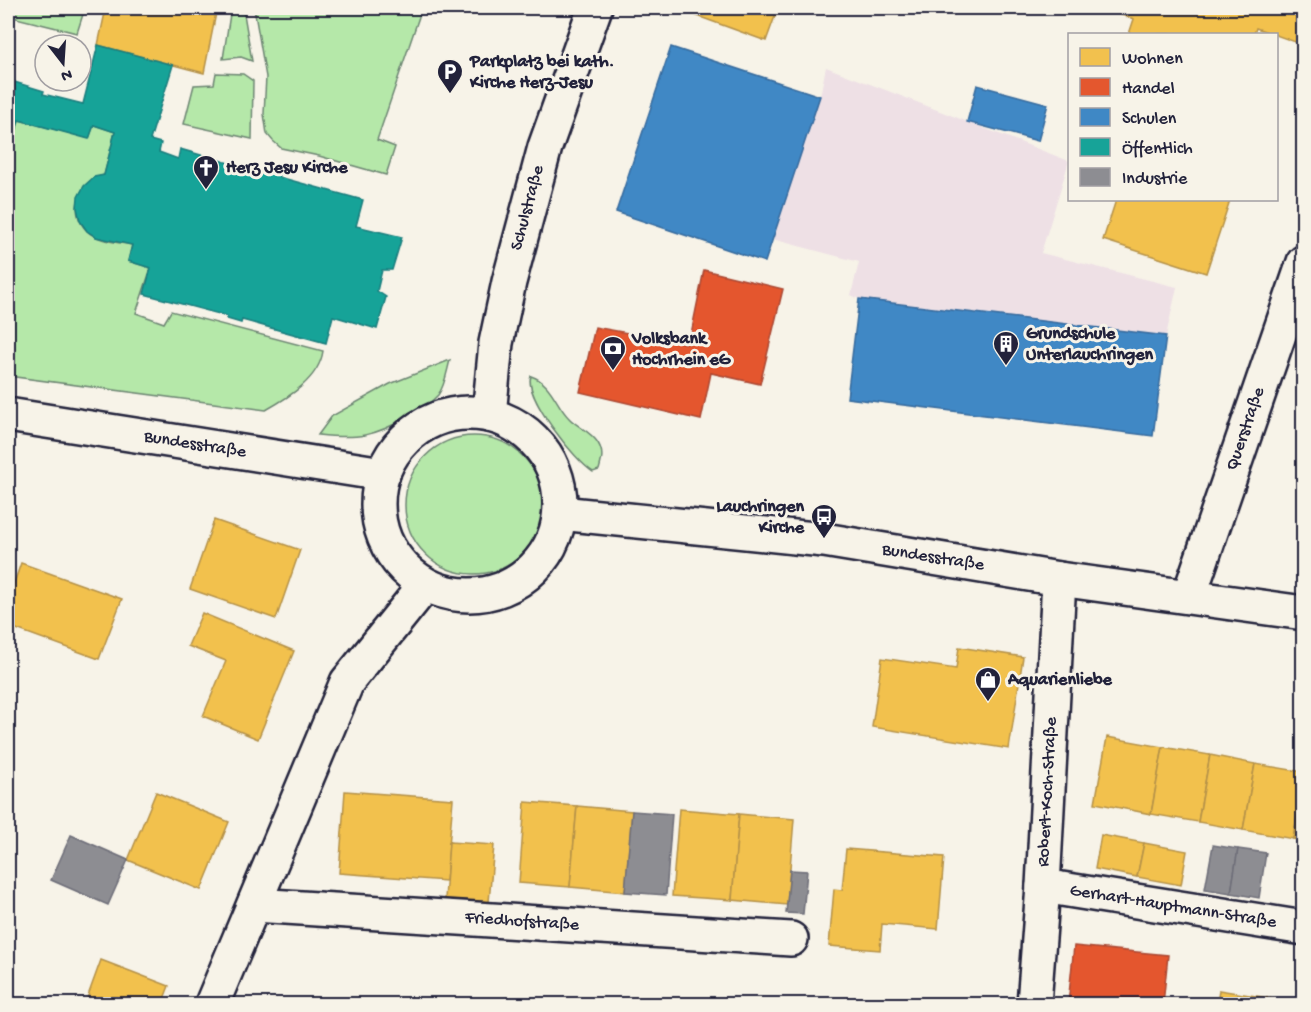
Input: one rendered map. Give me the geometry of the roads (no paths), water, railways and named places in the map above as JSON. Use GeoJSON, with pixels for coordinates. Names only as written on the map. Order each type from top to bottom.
{"type":"FeatureCollection","features":[{"type":"Feature","properties":{"kind":"street","name":"Schulstraße"},"geometry":{"type":"LineString","coordinates":[[489,415],[496,344],[508,282],[545,147],[595,8]]}},
{"type":"Feature","properties":{"kind":"street","name":"Querstraße"},"geometry":{"type":"LineString","coordinates":[[1189,596],[1304,262]]}},
{"type":"Feature","properties":{"kind":"street"},"geometry":{"type":"LineString","coordinates":[[467,413],[489,415],[514,424],[535,440],[551,461],[559,486],[560,513],[553,542],[536,567],[513,586],[484,595],[454,595],[425,585],[404,569],[389,549],[380,525],[377,500],[382,474],[392,454],[407,437],[425,424],[445,416],[467,413]]}},
{"type":"Feature","properties":{"kind":"street","name":"Bundesstraße"},"geometry":{"type":"LineString","coordinates":[[8,415],[382,474]]}},
{"type":"Feature","properties":{"kind":"street","name":"Bundesstraße"},"geometry":{"type":"LineString","coordinates":[[560,513],[824,540],[1059,579],[1304,613]]}},
{"type":"Feature","properties":{"kind":"street","name":"Robert-Koch-Straße"},"geometry":{"type":"LineString","coordinates":[[1034,1005],[1043,886],[1059,579]]}},
{"type":"Feature","properties":{"kind":"street"},"geometry":{"type":"LineString","coordinates":[[212,1005],[347,682],[425,585]]}},
{"type":"Feature","properties":{"kind":"street","name":"Gerhart-Hauptmann-Straße"},"geometry":{"type":"LineString","coordinates":[[1043,886],[1304,928]]}},
{"type":"Feature","properties":{"kind":"street","name":"Friedhofstraße"},"geometry":{"type":"LineString","coordinates":[[254,905],[791,939]]}},
{"type":"Feature","properties":{"kind":"place","name":"Parkplatz bei kath. Kirche Herz-Jesu"},"geometry":{"type":"Point","coordinates":[450,95]}},
{"type":"Feature","properties":{"kind":"place","name":"Herz Jesu Kirche"},"geometry":{"type":"Point","coordinates":[206,191]}},
{"type":"Feature","properties":{"kind":"place","name":"Grundschule Unterlauchringen"},"geometry":{"type":"Point","coordinates":[1006,367]}},
{"type":"Feature","properties":{"kind":"place","name":"Volksbank Hochrhein eG"},"geometry":{"type":"Point","coordinates":[613,372]}},
{"type":"Feature","properties":{"kind":"place","name":"Lauchringen Kirche"},"geometry":{"type":"Point","coordinates":[824,540]}},
{"type":"Feature","properties":{"kind":"place","name":"Aquarienliebe"},"geometry":{"type":"Point","coordinates":[988,703]}}]}
